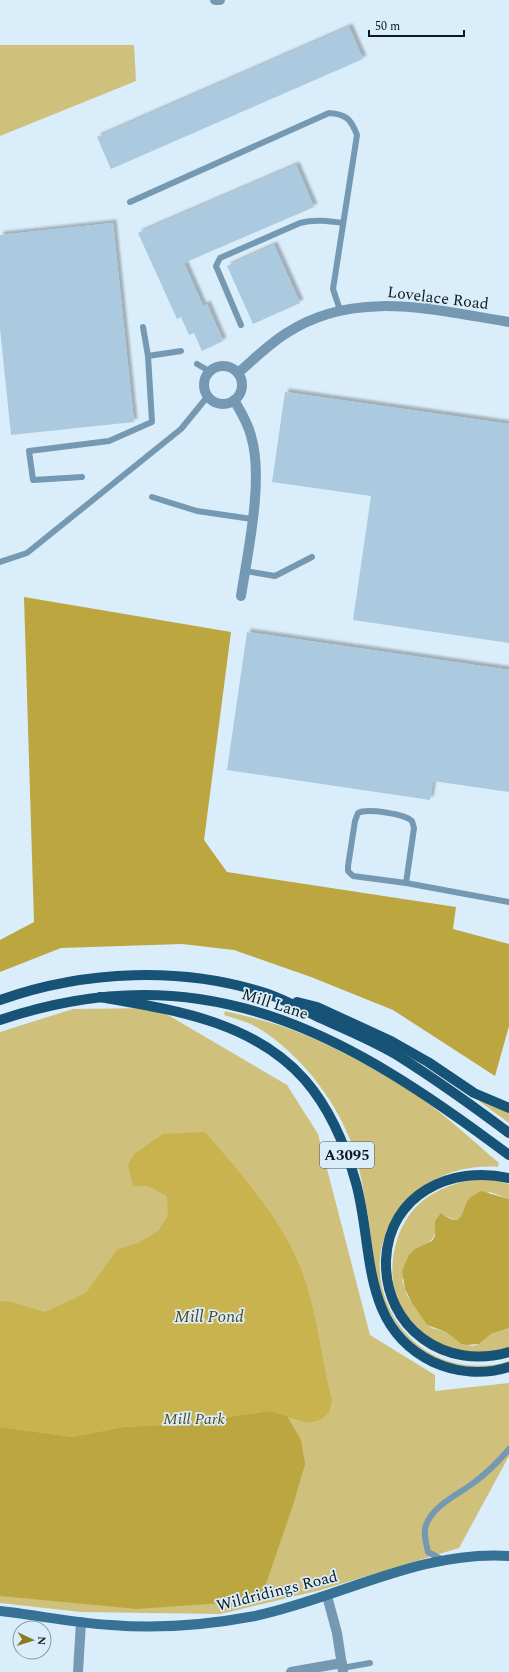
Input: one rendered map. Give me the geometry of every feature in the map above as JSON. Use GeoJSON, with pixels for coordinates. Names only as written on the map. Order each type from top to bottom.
{"type":"FeatureCollection","features":[{"type":"Feature","properties":{"kind":"main road","name":"Mill Lane"},"geometry":{"type":"LineString","coordinates":[[0,1000],[44,988],[80,981],[141,975],[166,975],[246,988],[270,995],[370,1040],[397,1055],[509,1133]]}},
{"type":"Feature","properties":{"kind":"main road","name":"Mill Lane"},"geometry":{"type":"LineString","coordinates":[[0,1020],[45,1007],[100,997],[154,995],[243,1007],[285,1020],[367,1058],[427,1096],[509,1155]]}},
{"type":"Feature","properties":{"kind":"main road"},"geometry":{"type":"LineString","coordinates":[[270,995],[317,1007],[391,1041],[428,1062],[474,1093],[509,1108]]}},
{"type":"Feature","properties":{"kind":"main road","name":"A3095"},"geometry":{"type":"LineString","coordinates":[[100,997],[171,1010],[220,1023],[251,1038],[293,1068],[305,1080],[323,1106],[346,1152],[361,1202],[372,1283],[389,1324],[412,1349],[441,1366],[479,1372],[509,1367]]}},
{"type":"Feature","properties":{"kind":"main road"},"geometry":{"type":"LineString","coordinates":[[509,1178],[492,1176],[466,1176],[446,1180],[428,1188],[410,1203],[393,1228],[389,1239],[386,1260],[388,1282],[394,1303],[406,1322],[424,1341],[446,1352],[464,1357],[484,1358],[509,1352]]}},
{"type":"Feature","properties":{"kind":"street","name":"Lovelace Road"},"geometry":{"type":"LineString","coordinates":[[238,373],[285,334],[308,322],[340,310],[374,305],[402,306],[509,322]]}},
{"type":"Feature","properties":{"kind":"street"},"geometry":{"type":"LineString","coordinates":[[224,365],[234,369],[238,373],[242,384],[238,396],[234,400],[220,404],[208,396],[204,386],[204,381],[209,371],[224,365]]}},
{"type":"Feature","properties":{"kind":"street"},"geometry":{"type":"LineString","coordinates":[[234,400],[246,420],[252,437],[256,460],[256,487],[241,596]]}},
{"type":"Feature","properties":{"kind":"street","name":"Wildridings Road"},"geometry":{"type":"LineString","coordinates":[[0,1611],[81,1622],[147,1627],[189,1626],[256,1615],[326,1596],[400,1571],[443,1560],[489,1556],[509,1556]]}},
{"type":"Feature","properties":{"kind":"street"},"geometry":{"type":"LineString","coordinates":[[291,1672],[342,1668],[338,1633],[326,1596]]}},
{"type":"Feature","properties":{"kind":"street"},"geometry":{"type":"LineString","coordinates":[[78,1672],[81,1622]]}},
{"type":"Feature","properties":{"kind":"lane"},"geometry":{"type":"LineString","coordinates":[[130,202],[328,113],[342,114],[352,124],[357,135],[333,289],[340,310]]}},
{"type":"Feature","properties":{"kind":"lane"},"geometry":{"type":"LineString","coordinates":[[241,325],[216,266],[220,258],[308,220],[324,220],[343,223]]}},
{"type":"Feature","properties":{"kind":"lane"},"geometry":{"type":"LineString","coordinates":[[428,309],[430,296]]}},
{"type":"Feature","properties":{"kind":"lane"},"geometry":{"type":"LineString","coordinates":[[82,477],[33,480],[29,451],[109,441],[152,422],[148,356],[143,327]]}},
{"type":"Feature","properties":{"kind":"lane"},"geometry":{"type":"LineString","coordinates":[[148,356],[181,351]]}},
{"type":"Feature","properties":{"kind":"lane"},"geometry":{"type":"LineString","coordinates":[[197,364],[209,371]]}},
{"type":"Feature","properties":{"kind":"lane"},"geometry":{"type":"LineString","coordinates":[[0,562],[27,553],[181,428],[208,396]]}},
{"type":"Feature","properties":{"kind":"lane"},"geometry":{"type":"LineString","coordinates":[[152,497],[197,511],[252,519]]}},
{"type":"Feature","properties":{"kind":"lane"},"geometry":{"type":"LineString","coordinates":[[245,571],[274,576],[312,557]]}},
{"type":"Feature","properties":{"kind":"lane"},"geometry":{"type":"LineString","coordinates":[[406,883],[414,828],[412,821],[406,817],[366,810],[358,813],[355,821],[348,866],[350,874],[356,877],[406,883],[509,902]]}},
{"type":"Feature","properties":{"kind":"lane"},"geometry":{"type":"LineString","coordinates":[[443,1560],[428,1552],[424,1533],[430,1519],[448,1501],[475,1482],[496,1464],[509,1449]]}},
{"type":"Feature","properties":{"kind":"lane"},"geometry":{"type":"LineString","coordinates":[[342,1668],[370,1663]]}},
{"type":"Feature","properties":{"kind":"green space"},"geometry":{"type":"Polygon","coordinates":[[[0,45],[134,45],[136,81],[0,136],[0,45]]]}},
{"type":"Feature","properties":{"kind":"green space","name":"Mill Park"},"geometry":{"type":"Polygon","coordinates":[[[156,1008],[287,1085],[318,1134],[370,1335],[435,1375],[435,1391],[509,1383],[509,1456],[459,1548],[321,1590],[220,1614],[81,1612],[0,1603],[0,1032],[73,1009],[156,1008]]]}},
{"type":"Feature","properties":{"kind":"green space"},"geometry":{"type":"Polygon","coordinates":[[[225,1011],[269,1022],[293,1030],[349,1056],[403,1086],[429,1104],[450,1120],[499,1163],[498,1167],[480,1167],[445,1175],[414,1193],[391,1221],[384,1238],[380,1258],[380,1278],[385,1298],[393,1316],[405,1332],[419,1346],[436,1356],[455,1363],[482,1366],[509,1361],[509,1365],[472,1367],[455,1365],[425,1353],[412,1343],[400,1330],[384,1304],[379,1290],[362,1182],[350,1139],[341,1120],[319,1085],[292,1054],[260,1029],[224,1015],[225,1011]]]}},
{"type":"Feature","properties":{"kind":"green space"},"geometry":{"type":"Polygon","coordinates":[[[480,1100],[509,1113],[509,1123],[479,1101],[480,1100]]]}},
{"type":"Feature","properties":{"kind":"green space"},"geometry":{"type":"Polygon","coordinates":[[[472,1180],[494,1180],[509,1184],[509,1199],[490,1192],[470,1199],[460,1218],[455,1220],[441,1214],[431,1241],[422,1246],[402,1280],[407,1295],[427,1325],[446,1332],[461,1344],[473,1346],[479,1344],[491,1334],[509,1328],[509,1349],[487,1353],[463,1353],[455,1351],[442,1346],[428,1337],[405,1315],[396,1296],[393,1283],[392,1269],[396,1242],[407,1218],[427,1197],[448,1186],[472,1180]]]}},
{"type":"Feature","properties":{"kind":"shaded area"},"geometry":{"type":"Polygon","coordinates":[[[24,597],[231,632],[204,840],[227,872],[456,907],[453,929],[509,944],[509,1026],[495,1076],[393,1010],[311,977],[234,950],[182,944],[61,948],[0,972],[0,940],[34,922],[24,597]]]}},
{"type":"Feature","properties":{"kind":"shaded area"},"geometry":{"type":"Polygon","coordinates":[[[481,1191],[509,1199],[509,1328],[491,1334],[479,1344],[466,1345],[461,1344],[446,1332],[427,1325],[412,1303],[405,1289],[402,1271],[409,1255],[415,1249],[432,1241],[435,1236],[435,1221],[441,1213],[454,1220],[458,1219],[470,1198],[481,1191]]]}},
{"type":"Feature","properties":{"kind":"shaded area"},"geometry":{"type":"Polygon","coordinates":[[[270,1411],[287,1416],[301,1440],[305,1464],[294,1502],[264,1590],[250,1601],[137,1609],[0,1596],[0,1427],[72,1437],[124,1427],[181,1424],[270,1411]]]}},
{"type":"Feature","properties":{"kind":"water","name":"Mill Pond"},"geometry":{"type":"Polygon","coordinates":[[[205,1132],[245,1179],[269,1211],[299,1264],[310,1296],[332,1400],[329,1413],[320,1420],[307,1423],[270,1411],[181,1424],[124,1427],[72,1437],[0,1427],[0,1301],[11,1302],[45,1312],[86,1293],[117,1250],[140,1242],[158,1231],[168,1216],[167,1196],[148,1186],[133,1186],[128,1165],[134,1154],[163,1134],[205,1132]]]}},
{"type":"Feature","properties":{"kind":"building"},"geometry":{"type":"Polygon","coordinates":[[[349,27],[363,59],[111,169],[97,137],[349,27]]]}},
{"type":"Feature","properties":{"kind":"building"},"geometry":{"type":"Polygon","coordinates":[[[296,165],[314,207],[184,263],[203,306],[207,304],[223,341],[202,351],[194,333],[189,335],[181,317],[177,319],[138,233],[296,165]]]}},
{"type":"Feature","properties":{"kind":"building"},"geometry":{"type":"Polygon","coordinates":[[[113,223],[134,422],[11,435],[0,329],[0,235],[113,223]]]}},
{"type":"Feature","properties":{"kind":"building"},"geometry":{"type":"Polygon","coordinates":[[[274,245],[300,303],[253,324],[227,266],[274,245]]]}},
{"type":"Feature","properties":{"kind":"building"},"geometry":{"type":"Polygon","coordinates":[[[285,392],[509,424],[509,643],[353,620],[371,496],[272,482],[285,392]]]}},
{"type":"Feature","properties":{"kind":"building"},"geometry":{"type":"Polygon","coordinates":[[[247,632],[509,670],[509,792],[433,781],[430,800],[227,770],[247,632]]]}}]}
